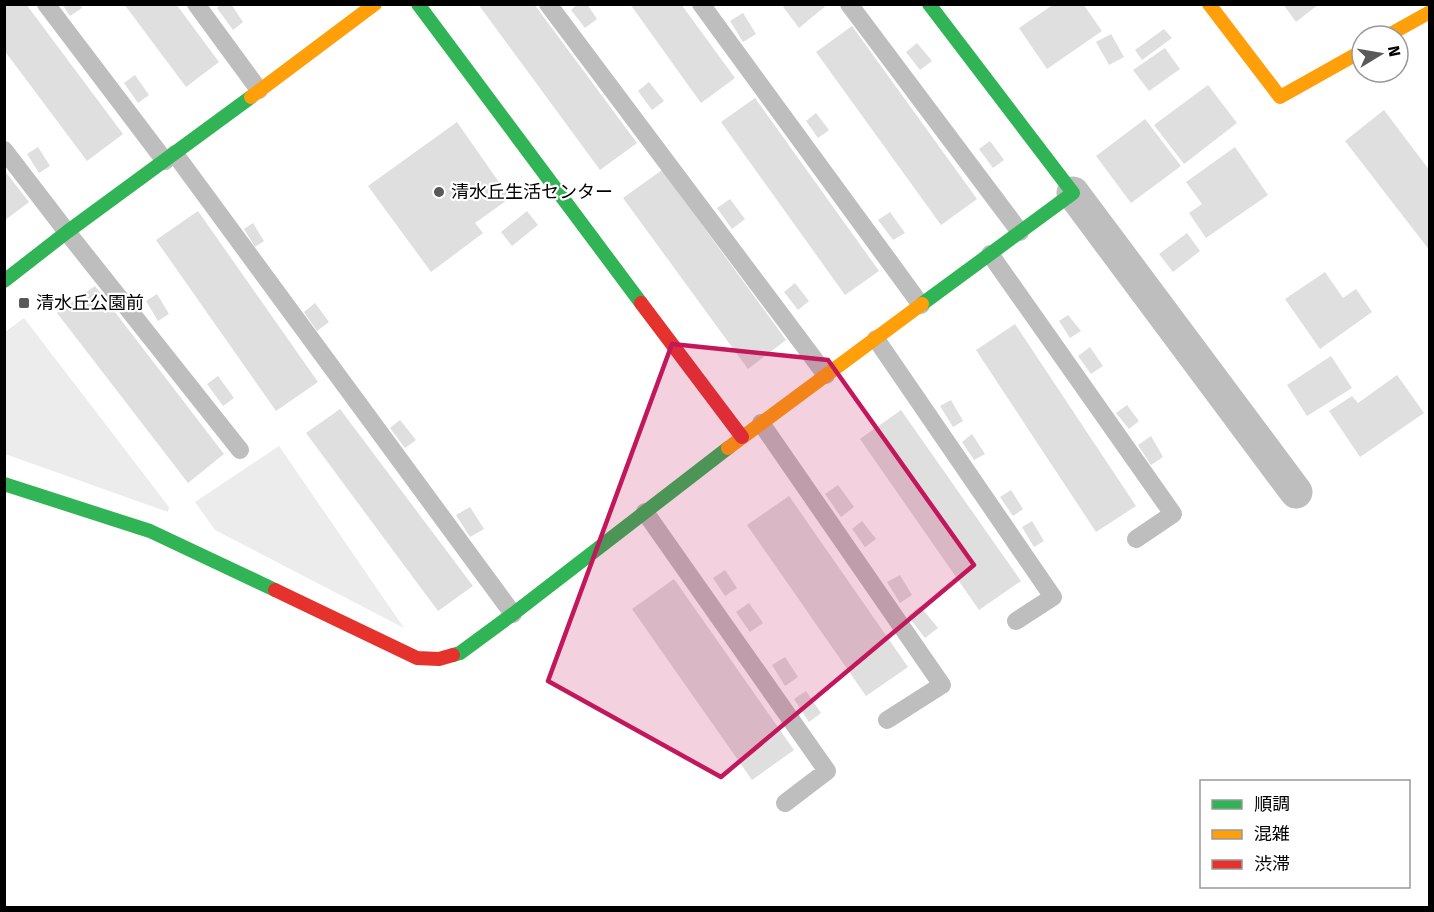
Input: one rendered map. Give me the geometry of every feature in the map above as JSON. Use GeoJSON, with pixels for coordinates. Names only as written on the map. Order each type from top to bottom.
{"type":"FeatureCollection","features":[{"type":"Feature","properties":{"kind":"street"},"geometry":{"type":"LineString","coordinates":[[4,281],[259,90],[353,11],[375,4]]}},
{"type":"Feature","properties":{"kind":"street"},"geometry":{"type":"LineString","coordinates":[[418,4],[742,437]]}},
{"type":"Feature","properties":{"kind":"street"},"geometry":{"type":"LineString","coordinates":[[929,4],[1296,492]]}},
{"type":"Feature","properties":{"kind":"street"},"geometry":{"type":"LineString","coordinates":[[1209,4],[1280,98],[1350,58]]}},
{"type":"Feature","properties":{"kind":"street"},"geometry":{"type":"LineString","coordinates":[[1408,24],[1430,12]]}},
{"type":"Feature","properties":{"kind":"street"},"geometry":{"type":"LineString","coordinates":[[4,484],[150,531],[417,658],[439,659],[460,653],[742,437],[1073,193]]}},
{"type":"Feature","properties":{"kind":"lane"},"geometry":{"type":"LineString","coordinates":[[46,4],[170,158],[513,614]]}},
{"type":"Feature","properties":{"kind":"lane"},"geometry":{"type":"LineString","coordinates":[[196,4],[259,90]]}},
{"type":"Feature","properties":{"kind":"lane"},"geometry":{"type":"LineString","coordinates":[[548,4],[826,375]]}},
{"type":"Feature","properties":{"kind":"lane"},"geometry":{"type":"LineString","coordinates":[[701,4],[921,305]]}},
{"type":"Feature","properties":{"kind":"lane"},"geometry":{"type":"LineString","coordinates":[[849,4],[1020,232]]}},
{"type":"Feature","properties":{"kind":"lane"},"geometry":{"type":"LineString","coordinates":[[4,150],[240,450]]}},
{"type":"Feature","properties":{"kind":"lane"},"geometry":{"type":"LineString","coordinates":[[990,254],[1173,514],[1136,539]]}},
{"type":"Feature","properties":{"kind":"lane"},"geometry":{"type":"LineString","coordinates":[[876,339],[1053,597],[1016,621]]}},
{"type":"Feature","properties":{"kind":"lane"},"geometry":{"type":"LineString","coordinates":[[761,423],[942,685],[887,720]]}},
{"type":"Feature","properties":{"kind":"lane"},"geometry":{"type":"LineString","coordinates":[[645,512],[827,771],[785,803]]}},
{"type":"Feature","properties":{"kind":"highlighted area"},"geometry":{"type":"Polygon","coordinates":[[[672,344],[828,360],[974,565],[721,777],[548,681],[672,344]]]}},
{"type":"Feature","properties":{"kind":"shaded area"},"geometry":{"type":"Polygon","coordinates":[[[24,318],[169,507],[168,512],[5,454],[5,332],[24,318]]]}},
{"type":"Feature","properties":{"kind":"shaded area"},"geometry":{"type":"Polygon","coordinates":[[[279,446],[404,628],[215,530],[195,502],[279,446]]]}},
{"type":"Feature","properties":{"kind":"building"},"geometry":{"type":"Polygon","coordinates":[[[4,4],[26,4],[123,134],[87,161],[4,50],[4,4]]]}},
{"type":"Feature","properties":{"kind":"building"},"geometry":{"type":"Polygon","coordinates":[[[62,4],[80,4],[82,8],[70,16],[62,4]]]}},
{"type":"Feature","properties":{"kind":"building"},"geometry":{"type":"Polygon","coordinates":[[[124,4],[176,4],[219,62],[186,87],[124,4]]]}},
{"type":"Feature","properties":{"kind":"building"},"geometry":{"type":"Polygon","coordinates":[[[221,4],[231,4],[243,22],[233,30],[217,8],[221,4]]]}},
{"type":"Feature","properties":{"kind":"building"},"geometry":{"type":"Polygon","coordinates":[[[478,4],[534,4],[637,143],[600,170],[478,4]]]}},
{"type":"Feature","properties":{"kind":"building"},"geometry":{"type":"Polygon","coordinates":[[[578,4],[587,4],[597,19],[585,28],[571,10],[578,4]]]}},
{"type":"Feature","properties":{"kind":"building"},"geometry":{"type":"Polygon","coordinates":[[[630,4],[681,4],[735,78],[701,103],[630,4]]]}},
{"type":"Feature","properties":{"kind":"building"},"geometry":{"type":"Polygon","coordinates":[[[781,4],[828,4],[799,28],[781,4]]]}},
{"type":"Feature","properties":{"kind":"building"},"geometry":{"type":"Polygon","coordinates":[[[1054,4],[1083,4],[1102,31],[1047,69],[1019,28],[1054,4]]]}},
{"type":"Feature","properties":{"kind":"building"},"geometry":{"type":"Polygon","coordinates":[[[1283,4],[1319,4],[1296,22],[1283,4]]]}},
{"type":"Feature","properties":{"kind":"building"},"geometry":{"type":"Polygon","coordinates":[[[743,13],[756,34],[743,42],[730,21],[743,13]]]}},
{"type":"Feature","properties":{"kind":"building"},"geometry":{"type":"Polygon","coordinates":[[[852,26],[977,199],[941,225],[816,52],[852,26]]]}},
{"type":"Feature","properties":{"kind":"building"},"geometry":{"type":"Polygon","coordinates":[[[1164,29],[1172,38],[1142,60],[1135,50],[1164,29]]]}},
{"type":"Feature","properties":{"kind":"building"},"geometry":{"type":"Polygon","coordinates":[[[1111,34],[1124,57],[1109,65],[1096,42],[1111,34]]]}},
{"type":"Feature","properties":{"kind":"building"},"geometry":{"type":"Polygon","coordinates":[[[917,43],[932,61],[920,70],[906,52],[917,43]]]}},
{"type":"Feature","properties":{"kind":"building"},"geometry":{"type":"Polygon","coordinates":[[[1165,48],[1180,69],[1149,91],[1133,70],[1165,48]]]}},
{"type":"Feature","properties":{"kind":"building"},"geometry":{"type":"Polygon","coordinates":[[[135,75],[149,95],[138,103],[124,83],[135,75]]]}},
{"type":"Feature","properties":{"kind":"building"},"geometry":{"type":"Polygon","coordinates":[[[649,82],[664,101],[652,110],[638,91],[649,82]]]}},
{"type":"Feature","properties":{"kind":"building"},"geometry":{"type":"Polygon","coordinates":[[[1208,85],[1237,123],[1184,164],[1154,125],[1208,85]]]}},
{"type":"Feature","properties":{"kind":"building"},"geometry":{"type":"Polygon","coordinates":[[[755,98],[879,271],[845,295],[721,122],[755,98]]]}},
{"type":"Feature","properties":{"kind":"building"},"geometry":{"type":"Polygon","coordinates":[[[1384,110],[1430,171],[1430,251],[1345,141],[1384,110]]]}},
{"type":"Feature","properties":{"kind":"building"},"geometry":{"type":"Polygon","coordinates":[[[816,113],[829,130],[818,138],[806,121],[816,113]]]}},
{"type":"Feature","properties":{"kind":"building"},"geometry":{"type":"Polygon","coordinates":[[[1145,119],[1181,166],[1131,203],[1096,156],[1145,119]]]}},
{"type":"Feature","properties":{"kind":"building","name":"清水丘生活センター"},"geometry":{"type":"Polygon","coordinates":[[[457,122],[510,198],[475,223],[483,233],[431,272],[368,186],[457,122]]]}},
{"type":"Feature","properties":{"kind":"building"},"geometry":{"type":"Polygon","coordinates":[[[990,141],[1004,160],[993,168],[979,149],[990,141]]]}},
{"type":"Feature","properties":{"kind":"building"},"geometry":{"type":"Polygon","coordinates":[[[38,147],[50,166],[39,173],[27,154],[38,147]]]}},
{"type":"Feature","properties":{"kind":"building"},"geometry":{"type":"Polygon","coordinates":[[[1235,147],[1268,195],[1206,238],[1189,213],[1202,204],[1186,182],[1235,147]]]}},
{"type":"Feature","properties":{"kind":"building"},"geometry":{"type":"Polygon","coordinates":[[[4,170],[29,202],[4,221],[4,170]]]}},
{"type":"Feature","properties":{"kind":"building"},"geometry":{"type":"Polygon","coordinates":[[[662,170],[786,340],[748,369],[623,198],[662,170]]]}},
{"type":"Feature","properties":{"kind":"building"},"geometry":{"type":"Polygon","coordinates":[[[730,199],[745,219],[732,229],[717,208],[730,199]]]}},
{"type":"Feature","properties":{"kind":"building"},"geometry":{"type":"Polygon","coordinates":[[[198,211],[318,382],[276,411],[156,240],[198,211]]]}},
{"type":"Feature","properties":{"kind":"building"},"geometry":{"type":"Polygon","coordinates":[[[527,211],[538,225],[512,246],[501,232],[527,211]]]}},
{"type":"Feature","properties":{"kind":"building"},"geometry":{"type":"Polygon","coordinates":[[[890,212],[905,233],[893,240],[878,220],[890,212]]]}},
{"type":"Feature","properties":{"kind":"building"},"geometry":{"type":"Polygon","coordinates":[[[253,223],[264,241],[255,247],[244,229],[253,223]]]}},
{"type":"Feature","properties":{"kind":"building"},"geometry":{"type":"Polygon","coordinates":[[[1187,233],[1200,251],[1173,272],[1159,254],[1187,233]]]}},
{"type":"Feature","properties":{"kind":"building"},"geometry":{"type":"Polygon","coordinates":[[[1325,272],[1343,298],[1356,289],[1372,312],[1320,349],[1285,299],[1325,272]]]}},
{"type":"Feature","properties":{"kind":"building"},"geometry":{"type":"Polygon","coordinates":[[[795,283],[809,301],[798,310],[784,292],[795,283]]]}},
{"type":"Feature","properties":{"kind":"building"},"geometry":{"type":"Polygon","coordinates":[[[95,286],[224,454],[188,483],[57,313],[95,286]]]}},
{"type":"Feature","properties":{"kind":"building"},"geometry":{"type":"Polygon","coordinates":[[[157,294],[169,314],[158,321],[146,301],[157,294]]]}},
{"type":"Feature","properties":{"kind":"building"},"geometry":{"type":"Polygon","coordinates":[[[315,303],[329,322],[317,331],[304,312],[315,303]]]}},
{"type":"Feature","properties":{"kind":"building"},"geometry":{"type":"Polygon","coordinates":[[[1068,315],[1081,331],[1070,338],[1059,321],[1068,315]]]}},
{"type":"Feature","properties":{"kind":"building"},"geometry":{"type":"Polygon","coordinates":[[[1015,324],[1136,506],[1096,532],[976,350],[1015,324]]]}},
{"type":"Feature","properties":{"kind":"building"},"geometry":{"type":"Polygon","coordinates":[[[1090,347],[1103,366],[1091,374],[1078,356],[1090,347]]]}},
{"type":"Feature","properties":{"kind":"building"},"geometry":{"type":"Polygon","coordinates":[[[1331,356],[1352,388],[1307,416],[1287,385],[1331,356]]]}},
{"type":"Feature","properties":{"kind":"building"},"geometry":{"type":"Polygon","coordinates":[[[1397,375],[1424,413],[1360,457],[1329,411],[1352,396],[1358,403],[1397,375]]]}},
{"type":"Feature","properties":{"kind":"building"},"geometry":{"type":"Polygon","coordinates":[[[218,376],[234,398],[223,406],[207,384],[218,376]]]}},
{"type":"Feature","properties":{"kind":"building"},"geometry":{"type":"Polygon","coordinates":[[[951,400],[963,421],[953,427],[940,406],[951,400]]]}},
{"type":"Feature","properties":{"kind":"building"},"geometry":{"type":"Polygon","coordinates":[[[1127,405],[1139,421],[1129,429],[1116,413],[1127,405]]]}},
{"type":"Feature","properties":{"kind":"building"},"geometry":{"type":"Polygon","coordinates":[[[340,409],[473,586],[438,611],[306,433],[340,409]]]}},
{"type":"Feature","properties":{"kind":"building"},"geometry":{"type":"Polygon","coordinates":[[[901,410],[1021,581],[979,610],[860,439],[901,410]]]}},
{"type":"Feature","properties":{"kind":"building"},"geometry":{"type":"Polygon","coordinates":[[[400,420],[416,440],[405,448],[390,428],[400,420]]]}},
{"type":"Feature","properties":{"kind":"building"},"geometry":{"type":"Polygon","coordinates":[[[972,434],[985,454],[974,460],[962,442],[972,434]]]}},
{"type":"Feature","properties":{"kind":"building"},"geometry":{"type":"Polygon","coordinates":[[[1151,436],[1163,457],[1151,465],[1138,445],[1151,436]]]}},
{"type":"Feature","properties":{"kind":"building"},"geometry":{"type":"Polygon","coordinates":[[[838,485],[854,507],[841,517],[825,494],[838,485]]]}},
{"type":"Feature","properties":{"kind":"building"},"geometry":{"type":"Polygon","coordinates":[[[1011,490],[1023,509],[1013,516],[1000,497],[1011,490]]]}},
{"type":"Feature","properties":{"kind":"building"},"geometry":{"type":"Polygon","coordinates":[[[789,496],[908,667],[866,696],[747,525],[789,496]]]}},
{"type":"Feature","properties":{"kind":"building"},"geometry":{"type":"Polygon","coordinates":[[[470,507],[484,529],[470,537],[456,515],[470,507]]]}},
{"type":"Feature","properties":{"kind":"building"},"geometry":{"type":"Polygon","coordinates":[[[862,521],[876,539],[865,547],[852,529],[862,521]]]}},
{"type":"Feature","properties":{"kind":"building"},"geometry":{"type":"Polygon","coordinates":[[[1032,521],[1044,541],[1034,547],[1022,527],[1032,521]]]}},
{"type":"Feature","properties":{"kind":"building"},"geometry":{"type":"Polygon","coordinates":[[[725,570],[737,588],[725,596],[713,578],[725,570]]]}},
{"type":"Feature","properties":{"kind":"building"},"geometry":{"type":"Polygon","coordinates":[[[900,575],[912,595],[900,603],[887,582],[900,575]]]}},
{"type":"Feature","properties":{"kind":"building"},"geometry":{"type":"Polygon","coordinates":[[[674,579],[794,750],[752,780],[632,609],[674,579]]]}},
{"type":"Feature","properties":{"kind":"building"},"geometry":{"type":"Polygon","coordinates":[[[749,603],[763,623],[750,632],[736,612],[749,603]]]}},
{"type":"Feature","properties":{"kind":"building"},"geometry":{"type":"Polygon","coordinates":[[[920,606],[938,628],[925,638],[908,616],[920,606]]]}},
{"type":"Feature","properties":{"kind":"building"},"geometry":{"type":"Polygon","coordinates":[[[785,657],[798,677],[785,686],[772,665],[785,657]]]}},
{"type":"Feature","properties":{"kind":"building"},"geometry":{"type":"Polygon","coordinates":[[[806,691],[821,713],[809,722],[794,699],[806,691]]]}},
{"type":"Feature","properties":{"kind":"traffic: fast"},"geometry":{"type":"LineString","coordinates":[[418,4],[641,303]]}},
{"type":"Feature","properties":{"kind":"traffic: fast"},"geometry":{"type":"LineString","coordinates":[[922,304],[1073,193],[929,4]]}},
{"type":"Feature","properties":{"kind":"traffic: fast"},"geometry":{"type":"LineString","coordinates":[[4,281],[251,97]]}},
{"type":"Feature","properties":{"kind":"traffic: fast"},"geometry":{"type":"LineString","coordinates":[[453,655],[460,653],[513,614],[728,448]]}},
{"type":"Feature","properties":{"kind":"traffic: fast"},"geometry":{"type":"LineString","coordinates":[[4,484],[150,531],[275,590]]}},
{"type":"Feature","properties":{"kind":"traffic: slow"},"geometry":{"type":"LineString","coordinates":[[251,97],[375,4]]}},
{"type":"Feature","properties":{"kind":"traffic: slow"},"geometry":{"type":"LineString","coordinates":[[1209,4],[1280,97],[1350,58]]}},
{"type":"Feature","properties":{"kind":"traffic: slow"},"geometry":{"type":"LineString","coordinates":[[1408,24],[1430,12]]}},
{"type":"Feature","properties":{"kind":"traffic: slow"},"geometry":{"type":"LineString","coordinates":[[728,448],[922,304]]}},
{"type":"Feature","properties":{"kind":"traffic: jam"},"geometry":{"type":"LineString","coordinates":[[641,303],[742,437]]}},
{"type":"Feature","properties":{"kind":"traffic: jam"},"geometry":{"type":"LineString","coordinates":[[275,590],[417,658],[439,659],[453,655]]}},
{"type":"Feature","properties":{"kind":"place","name":"清水丘生活センター"},"geometry":{"type":"Point","coordinates":[439,192]}},
{"type":"Feature","properties":{"kind":"place","name":"清水丘公園前"},"geometry":{"type":"Point","coordinates":[24,303]}}]}
